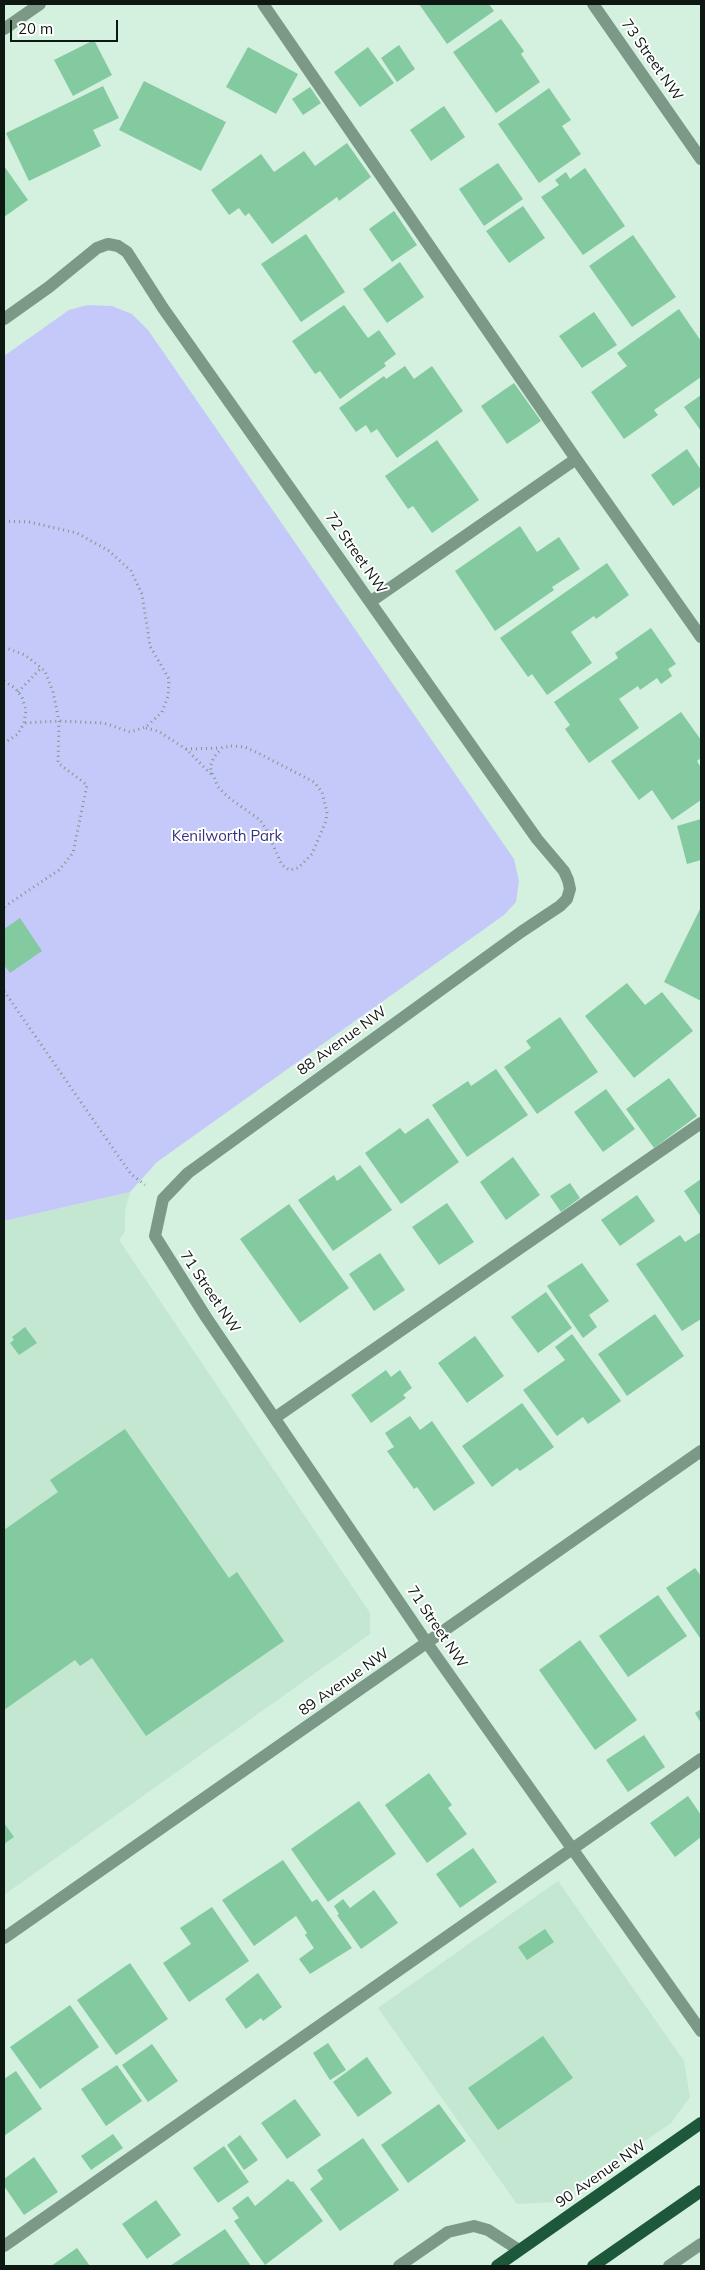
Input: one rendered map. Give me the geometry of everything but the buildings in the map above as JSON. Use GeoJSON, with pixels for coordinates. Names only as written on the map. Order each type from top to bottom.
{"type":"FeatureCollection","features":[{"type":"Feature","properties":{"kind":"main road","name":"90 Avenue NW"},"geometry":{"type":"LineString","coordinates":[[497,2266],[701,2123]]}},
{"type":"Feature","properties":{"kind":"main road"},"geometry":{"type":"LineString","coordinates":[[593,2266],[701,2191]]}},
{"type":"Feature","properties":{"kind":"street"},"geometry":{"type":"LineString","coordinates":[[4,29],[40,4]]}},
{"type":"Feature","properties":{"kind":"street"},"geometry":{"type":"LineString","coordinates":[[263,4],[576,459],[701,637]]}},
{"type":"Feature","properties":{"kind":"street","name":"73 Street NW"},"geometry":{"type":"LineString","coordinates":[[593,4],[701,159]]}},
{"type":"Feature","properties":{"kind":"street","name":"72 Street NW"},"geometry":{"type":"LineString","coordinates":[[4,319],[49,287],[88,254],[108,244],[118,246],[126,252],[163,308],[537,839],[564,871],[570,889]]}},
{"type":"Feature","properties":{"kind":"street"},"geometry":{"type":"LineString","coordinates":[[370,602],[576,459]]}},
{"type":"Feature","properties":{"kind":"street","name":"88 Avenue NW"},"geometry":{"type":"LineString","coordinates":[[163,1199],[188,1174],[521,932],[560,906],[567,898],[570,889]]}},
{"type":"Feature","properties":{"kind":"street"},"geometry":{"type":"LineString","coordinates":[[276,1417],[701,1123]]}},
{"type":"Feature","properties":{"kind":"street","name":"71 Street NW"},"geometry":{"type":"LineString","coordinates":[[163,1199],[155,1236],[175,1270],[427,1643],[701,2030]]}},
{"type":"Feature","properties":{"kind":"street","name":"89 Avenue NW"},"geometry":{"type":"LineString","coordinates":[[4,1938],[701,1450]]}},
{"type":"Feature","properties":{"kind":"street"},"geometry":{"type":"LineString","coordinates":[[4,2246],[701,1759]]}},
{"type":"Feature","properties":{"kind":"street"},"geometry":{"type":"LineString","coordinates":[[399,2266],[448,2232],[474,2226],[488,2230],[520,2250]]}},
{"type":"Feature","properties":{"kind":"street"},"geometry":{"type":"LineString","coordinates":[[669,2266],[701,2244]]}},
{"type":"Feature","properties":{"kind":"path"},"geometry":{"type":"LineString","coordinates":[[4,521],[29,522],[78,533],[109,551],[131,571],[142,594],[150,646],[169,679],[168,696],[162,712],[146,727],[130,732],[104,723],[60,721],[24,723]]}},
{"type":"Feature","properties":{"kind":"path"},"geometry":{"type":"LineString","coordinates":[[4,647],[25,655],[45,671],[53,692],[60,721],[58,763],[87,785],[73,852],[59,870],[4,907]]}},
{"type":"Feature","properties":{"kind":"path"},"geometry":{"type":"LineString","coordinates":[[18,692],[41,668]]}},
{"type":"Feature","properties":{"kind":"path"},"geometry":{"type":"LineString","coordinates":[[4,681],[22,697],[26,710],[24,723],[18,734],[4,743]]}},
{"type":"Feature","properties":{"kind":"path"},"geometry":{"type":"LineString","coordinates":[[146,727],[158,731],[186,749],[212,775]]}},
{"type":"Feature","properties":{"kind":"path"},"geometry":{"type":"LineString","coordinates":[[186,749],[245,747],[314,782],[322,792],[325,801],[326,821],[312,854],[298,868],[289,870],[282,865],[266,829],[256,816],[235,802],[218,787],[210,767],[214,757],[222,748]]}},
{"type":"Feature","properties":{"kind":"path"},"geometry":{"type":"LineString","coordinates":[[4,991],[131,1174],[163,1199]]}},
{"type":"Feature","properties":{"kind":"shaded area"},"geometry":{"type":"Polygon","coordinates":[[[130,1192],[125,1211],[125,1231],[119,1240],[370,1613],[370,1634],[4,1895],[4,1221],[130,1192]]]}},
{"type":"Feature","properties":{"kind":"shaded area"},"geometry":{"type":"Polygon","coordinates":[[[558,1881],[684,2061],[690,2097],[671,2123],[556,2202],[517,2204],[378,2008],[558,1881]]]}},
{"type":"Feature","properties":{"kind":"green space","name":"Kenilworth Park"},"geometry":{"type":"Polygon","coordinates":[[[88,305],[112,306],[132,314],[148,330],[514,859],[519,881],[516,902],[504,915],[157,1162],[130,1192],[4,1221],[4,356],[69,310],[88,305]]]}}]}
